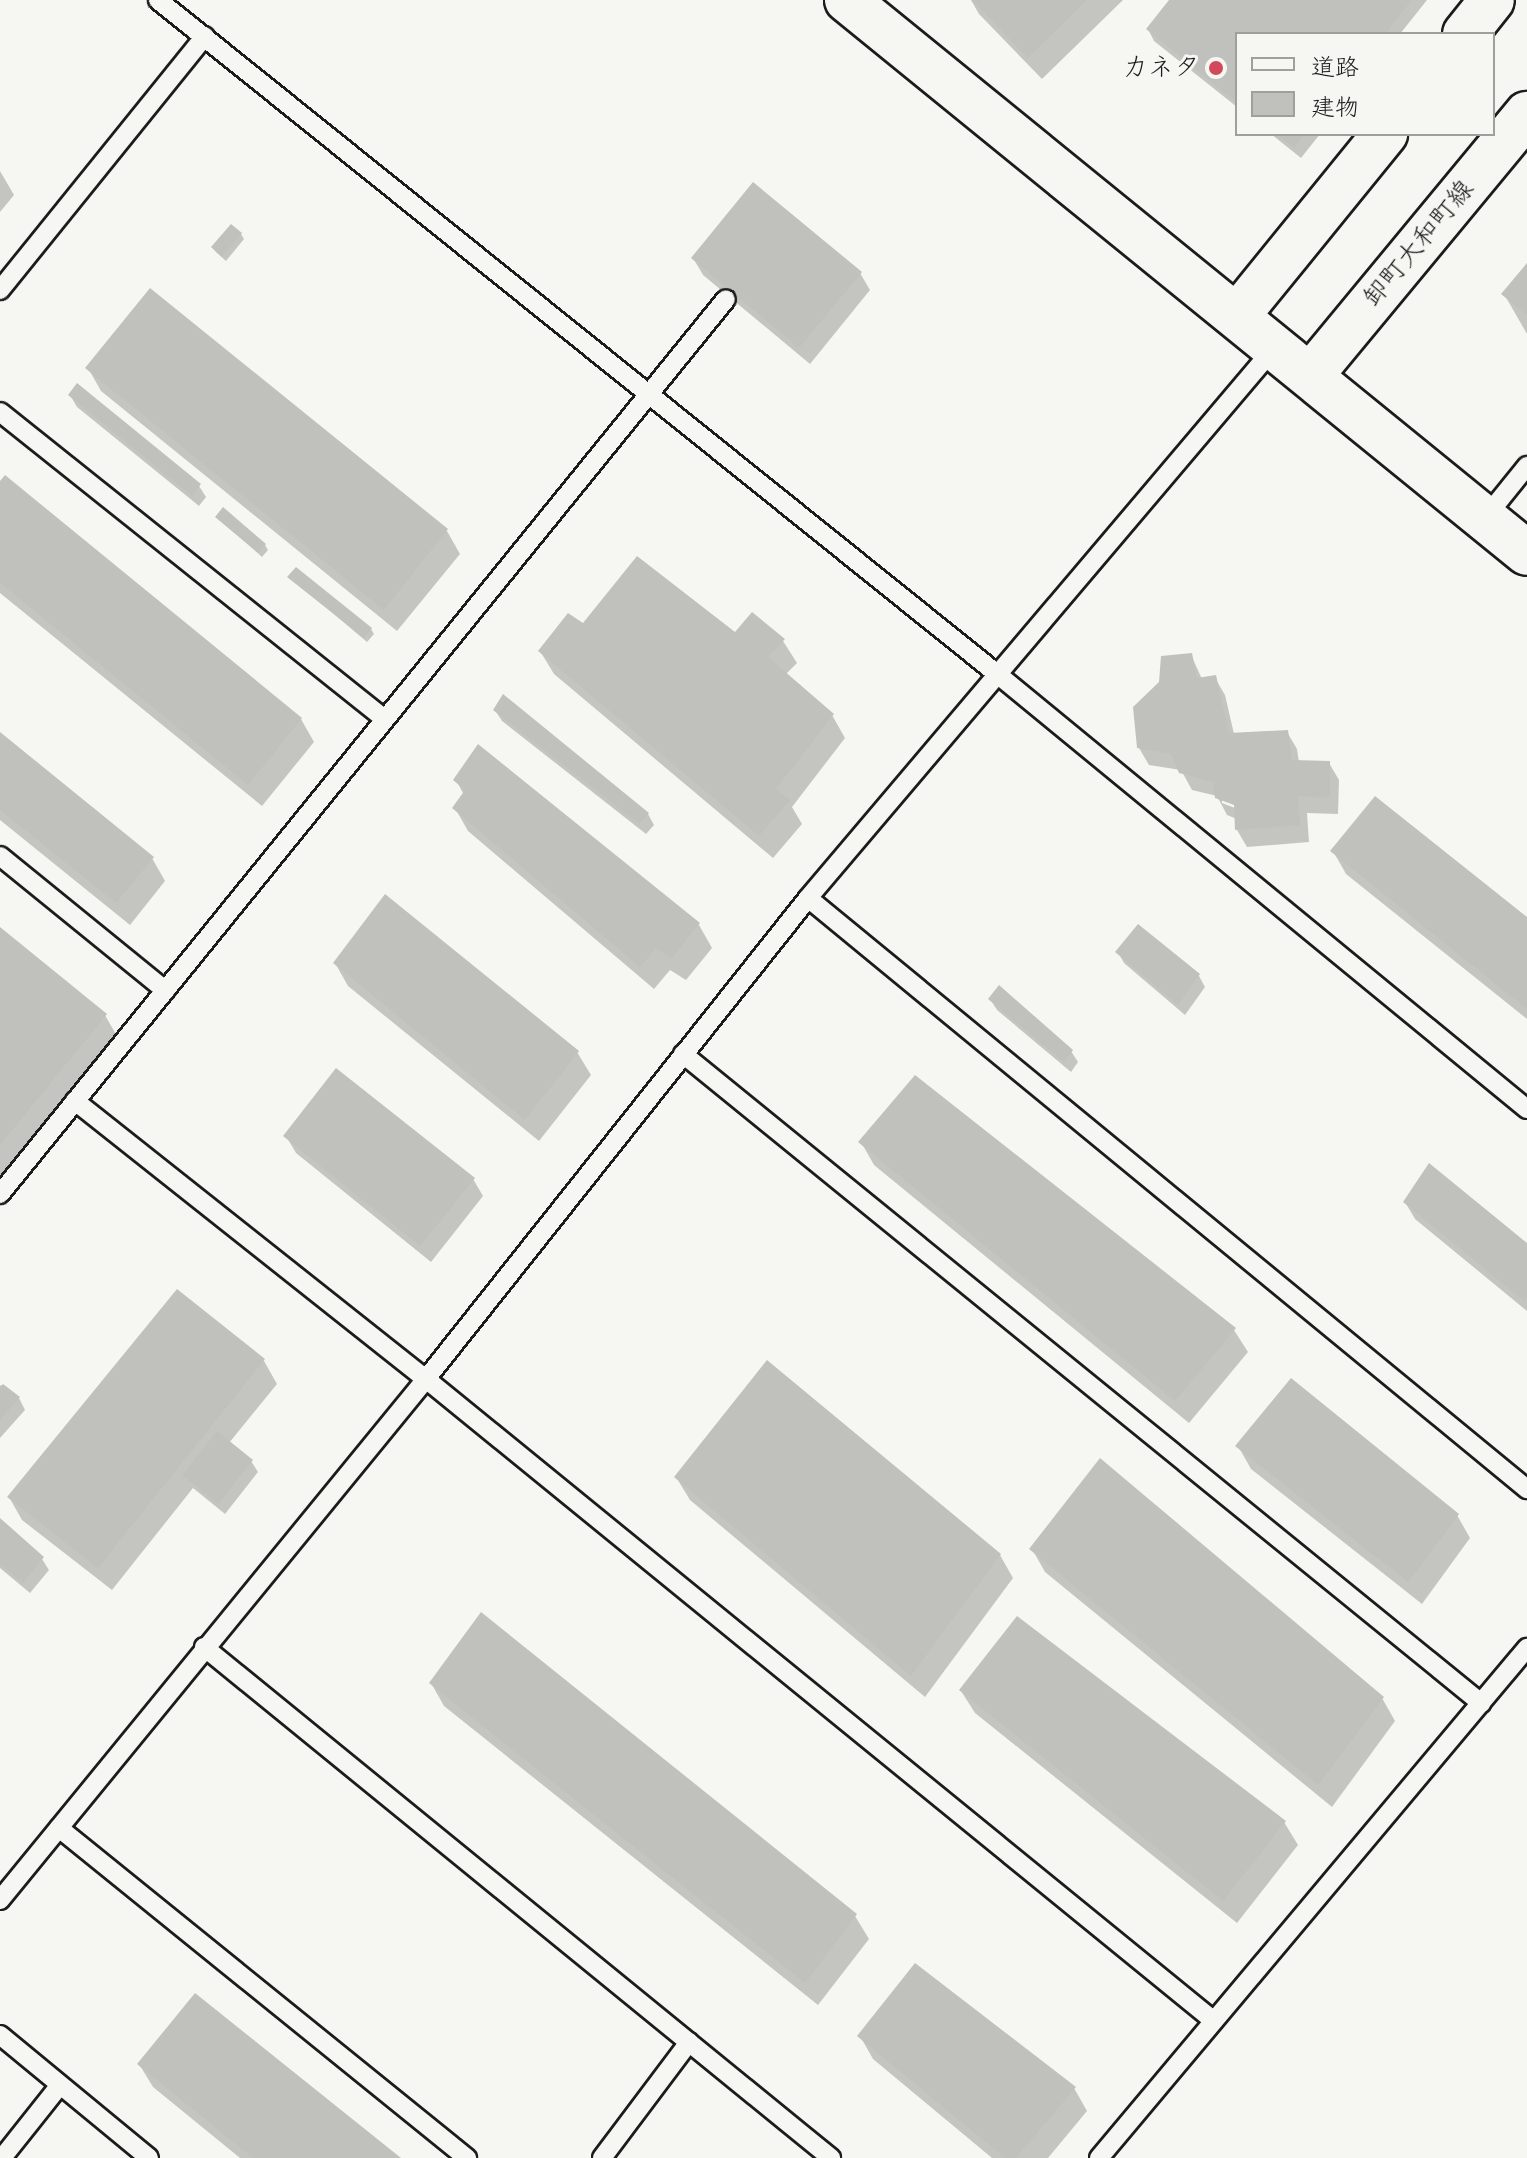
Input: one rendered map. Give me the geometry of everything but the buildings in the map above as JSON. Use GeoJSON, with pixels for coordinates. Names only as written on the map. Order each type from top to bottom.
{"type":"FeatureCollection","features":[{"type":"Feature","properties":{"kind":"street"},"geometry":{"type":"LineString","coordinates":[[847,0],[1527,553]]}},
{"type":"Feature","properties":{"kind":"street"},"geometry":{"type":"LineString","coordinates":[[1467,32],[1492,0]]}},
{"type":"Feature","properties":{"kind":"street","name":"卸町大和町線"},"geometry":{"type":"LineString","coordinates":[[1311,375],[1527,114]]}},
{"type":"Feature","properties":{"kind":"street"},"geometry":{"type":"LineString","coordinates":[[1237,316],[1383,136]]}},
{"type":"Feature","properties":{"kind":"lane"},"geometry":{"type":"LineString","coordinates":[[158,0],[996,673],[1527,1109]]}},
{"type":"Feature","properties":{"kind":"lane"},"geometry":{"type":"LineString","coordinates":[[0,290],[205,36]]}},
{"type":"Feature","properties":{"kind":"lane"},"geometry":{"type":"LineString","coordinates":[[0,1194],[726,299]]}},
{"type":"Feature","properties":{"kind":"lane"},"geometry":{"type":"LineString","coordinates":[[0,1900],[426,1379],[808,898],[1276,347]]}},
{"type":"Feature","properties":{"kind":"lane"},"geometry":{"type":"LineString","coordinates":[[0,412],[385,719]]}},
{"type":"Feature","properties":{"kind":"lane"},"geometry":{"type":"LineString","coordinates":[[1485,518],[1527,466]]}},
{"type":"Feature","properties":{"kind":"lane"},"geometry":{"type":"LineString","coordinates":[[0,856],[165,990]]}},
{"type":"Feature","properties":{"kind":"lane"},"geometry":{"type":"LineString","coordinates":[[808,898],[1527,1489]]}},
{"type":"Feature","properties":{"kind":"lane"},"geometry":{"type":"LineString","coordinates":[[683,1054],[1481,1703]]}},
{"type":"Feature","properties":{"kind":"lane"},"geometry":{"type":"LineString","coordinates":[[75,1101],[426,1379],[1214,2021]]}},
{"type":"Feature","properties":{"kind":"lane"},"geometry":{"type":"LineString","coordinates":[[204,1647],[831,2158]]}},
{"type":"Feature","properties":{"kind":"lane"},"geometry":{"type":"LineString","coordinates":[[1099,2158],[1527,1648]]}},
{"type":"Feature","properties":{"kind":"lane"},"geometry":{"type":"LineString","coordinates":[[59,1828],[467,2158]]}},
{"type":"Feature","properties":{"kind":"lane"},"geometry":{"type":"LineString","coordinates":[[0,2035],[149,2158]]}},
{"type":"Feature","properties":{"kind":"lane"},"geometry":{"type":"LineString","coordinates":[[602,2158],[689,2042]]}},
{"type":"Feature","properties":{"kind":"lane"},"geometry":{"type":"LineString","coordinates":[[2,2158],[60,2085]]}},
{"type":"Feature","properties":{"kind":"place","name":"カネタ"},"geometry":{"type":"Point","coordinates":[1216,68]}}]}
